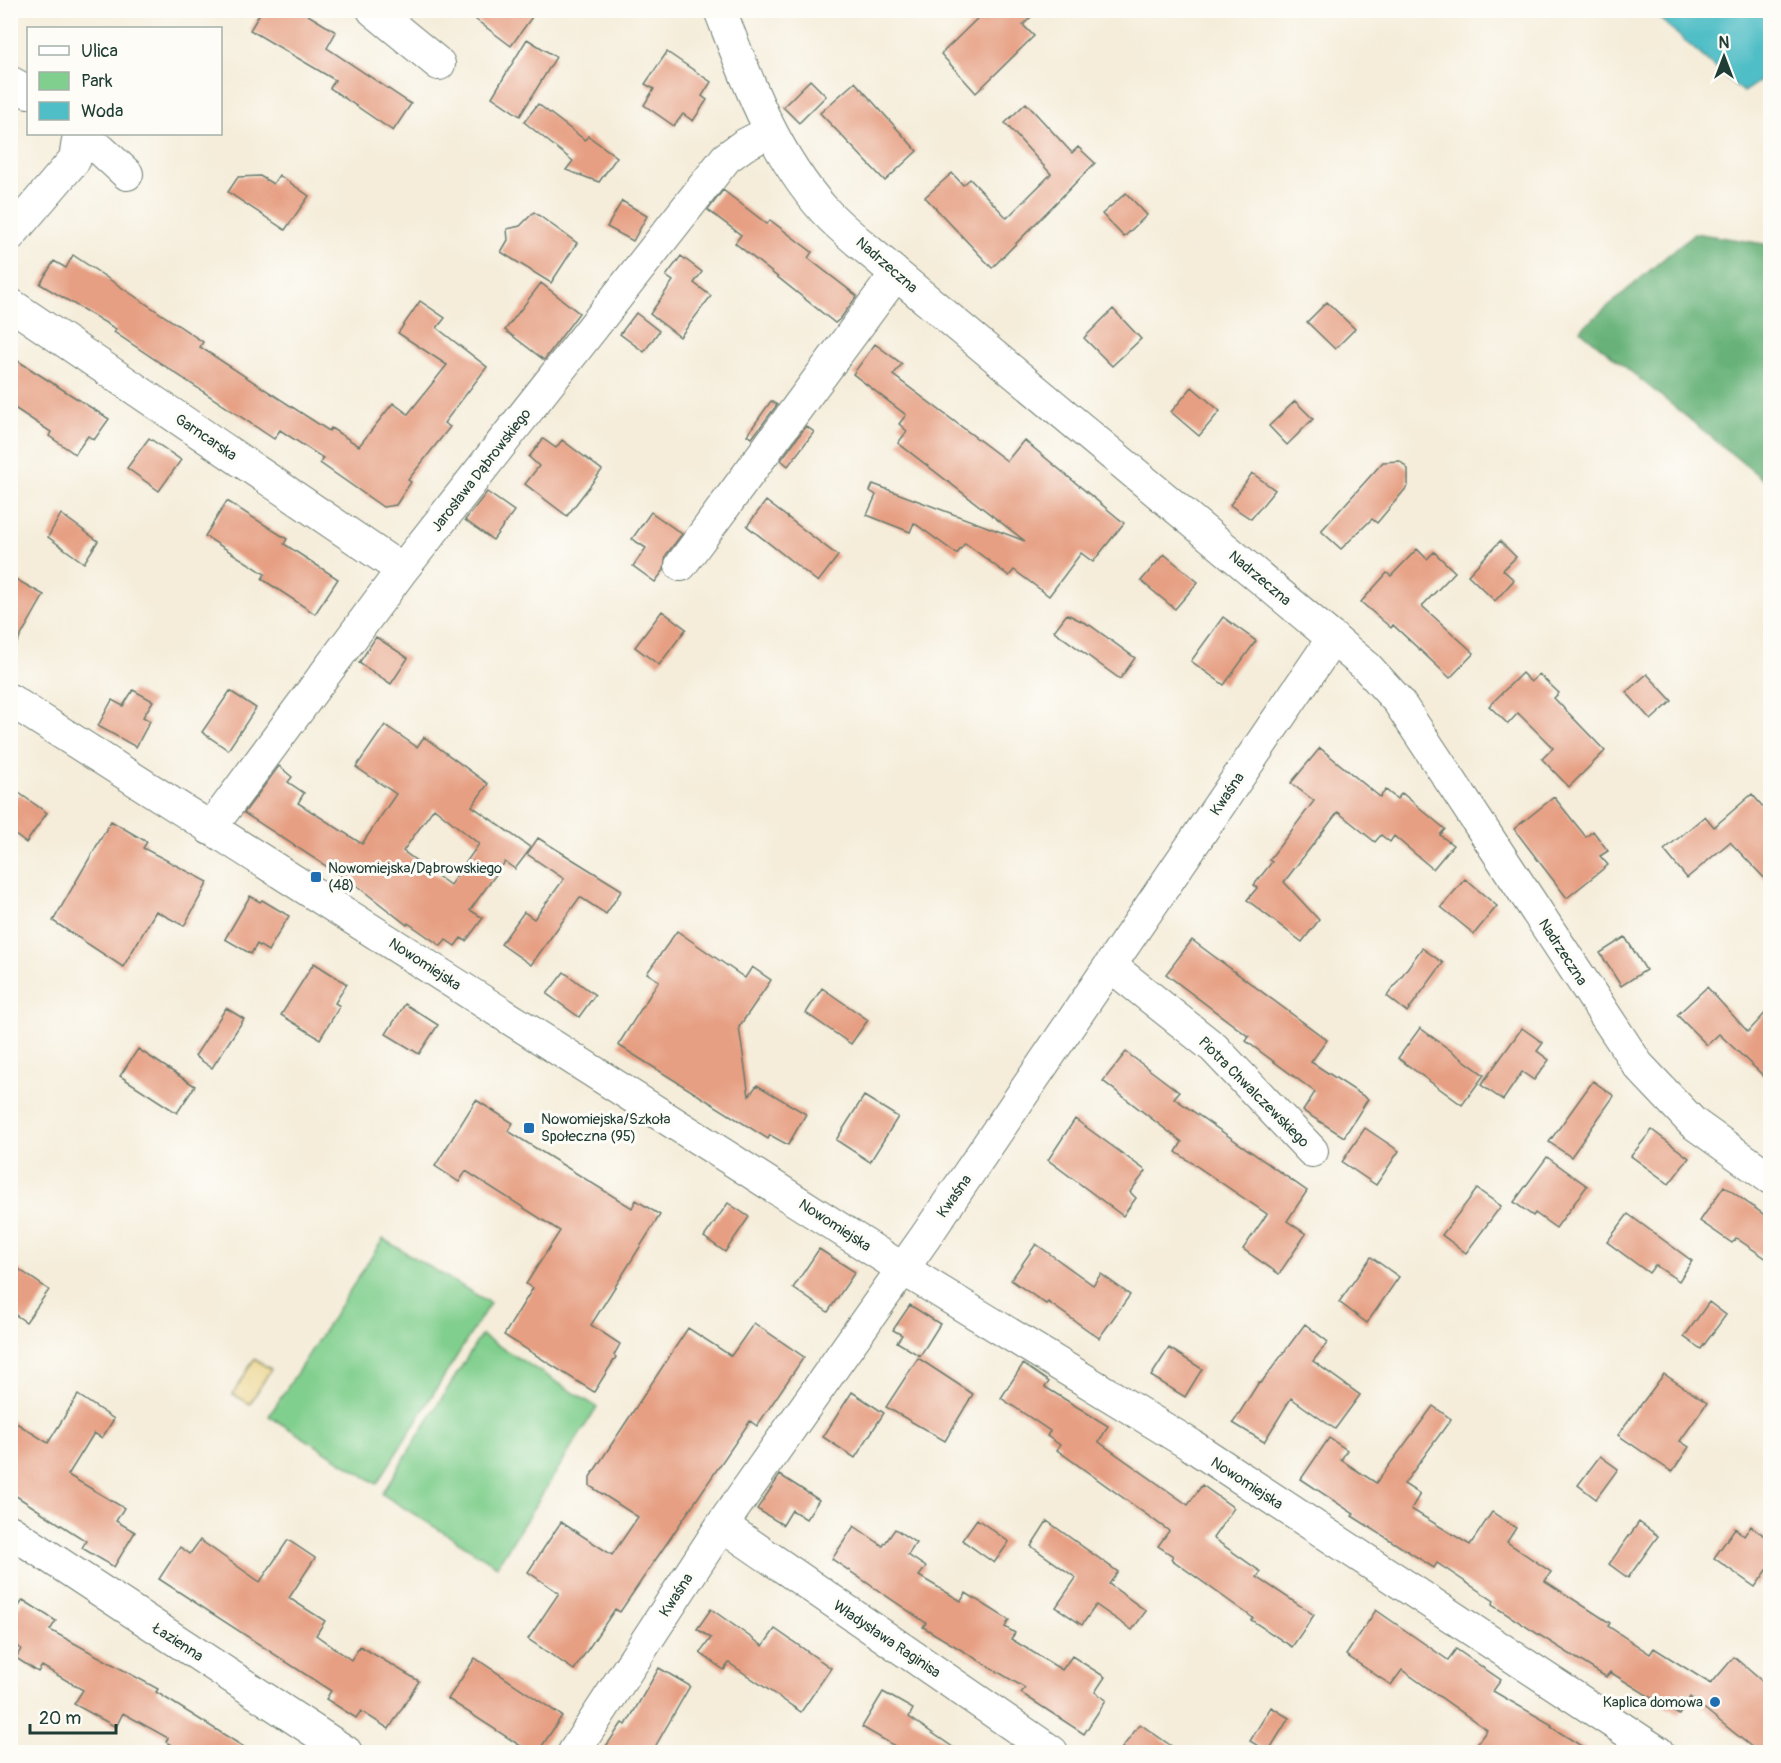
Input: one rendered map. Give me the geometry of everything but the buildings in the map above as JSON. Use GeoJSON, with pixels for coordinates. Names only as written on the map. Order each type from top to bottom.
{"type":"FeatureCollection","features":[{"type":"Feature","properties":{"kind":"street"},"geometry":{"type":"LineString","coordinates":[[373,10],[439,64]]}},
{"type":"Feature","properties":{"kind":"street","name":"Nadrzeczna"},"geometry":{"type":"LineString","coordinates":[[720,10],[784,158],[824,210],[896,274],[1367,667],[1398,701],[1638,1065],[1693,1123],[1770,1178]]}},
{"type":"Feature","properties":{"kind":"street"},"geometry":{"type":"LineString","coordinates":[[10,82],[27,91]]}},
{"type":"Feature","properties":{"kind":"street","name":"Jarosława Dąbrowskiego"},"geometry":{"type":"LineString","coordinates":[[210,829],[402,570],[726,158],[744,145],[771,131]]}},
{"type":"Feature","properties":{"kind":"street"},"geometry":{"type":"LineString","coordinates":[[10,236],[75,159],[80,136],[101,150],[127,174]]}},
{"type":"Feature","properties":{"kind":"street"},"geometry":{"type":"LineString","coordinates":[[681,565],[896,274]]}},
{"type":"Feature","properties":{"kind":"street","name":"Garncarska"},"geometry":{"type":"LineString","coordinates":[[10,304],[402,570]]}},
{"type":"Feature","properties":{"kind":"street","name":"Kwaśna"},"geometry":{"type":"LineString","coordinates":[[574,1752],[722,1524],[903,1269],[1112,967],[1333,638]]}},
{"type":"Feature","properties":{"kind":"street","name":"Nowomiejska"},"geometry":{"type":"LineString","coordinates":[[10,700],[903,1269],[1191,1445],[1658,1752]]}},
{"type":"Feature","properties":{"kind":"street","name":"Piotra Chwalczewskiego"},"geometry":{"type":"LineString","coordinates":[[1112,967],[1214,1048],[1312,1151]]}},
{"type":"Feature","properties":{"kind":"street","name":"Władysława Raginisa"},"geometry":{"type":"LineString","coordinates":[[722,1524],[1052,1752]]}},
{"type":"Feature","properties":{"kind":"street","name":"Łazienna"},"geometry":{"type":"LineString","coordinates":[[10,1531],[346,1752]]}},
{"type":"Feature","properties":{"kind":"green space"},"geometry":{"type":"Polygon","coordinates":[[[1694,233],[1770,245],[1770,485],[1580,330],[1694,233]]]}},
{"type":"Feature","properties":{"kind":"green space"},"geometry":{"type":"Polygon","coordinates":[[[383,1239],[490,1303],[377,1484],[269,1416],[383,1239]]]}},
{"type":"Feature","properties":{"kind":"green space"},"geometry":{"type":"Polygon","coordinates":[[[481,1335],[597,1407],[497,1566],[382,1494],[481,1335]]]}},
{"type":"Feature","properties":{"kind":"sand"},"geometry":{"type":"Polygon","coordinates":[[[254,1359],[271,1369],[250,1404],[233,1394],[254,1359]]]}},
{"type":"Feature","properties":{"kind":"water"},"geometry":{"type":"Polygon","coordinates":[[[1651,11],[1770,11],[1770,74],[1743,92],[1651,11]]]}},
{"type":"Feature","properties":{"kind":"place","name":"Nowomiejska/Dąbrowskiego (48)"},"geometry":{"type":"Point","coordinates":[316,877]}},
{"type":"Feature","properties":{"kind":"place","name":"Nowomiejska/Szkoła Społeczna (95)"},"geometry":{"type":"Point","coordinates":[529,1128]}},
{"type":"Feature","properties":{"kind":"place","name":"Kaplica domowa"},"geometry":{"type":"Point","coordinates":[1715,1702]}}]}
